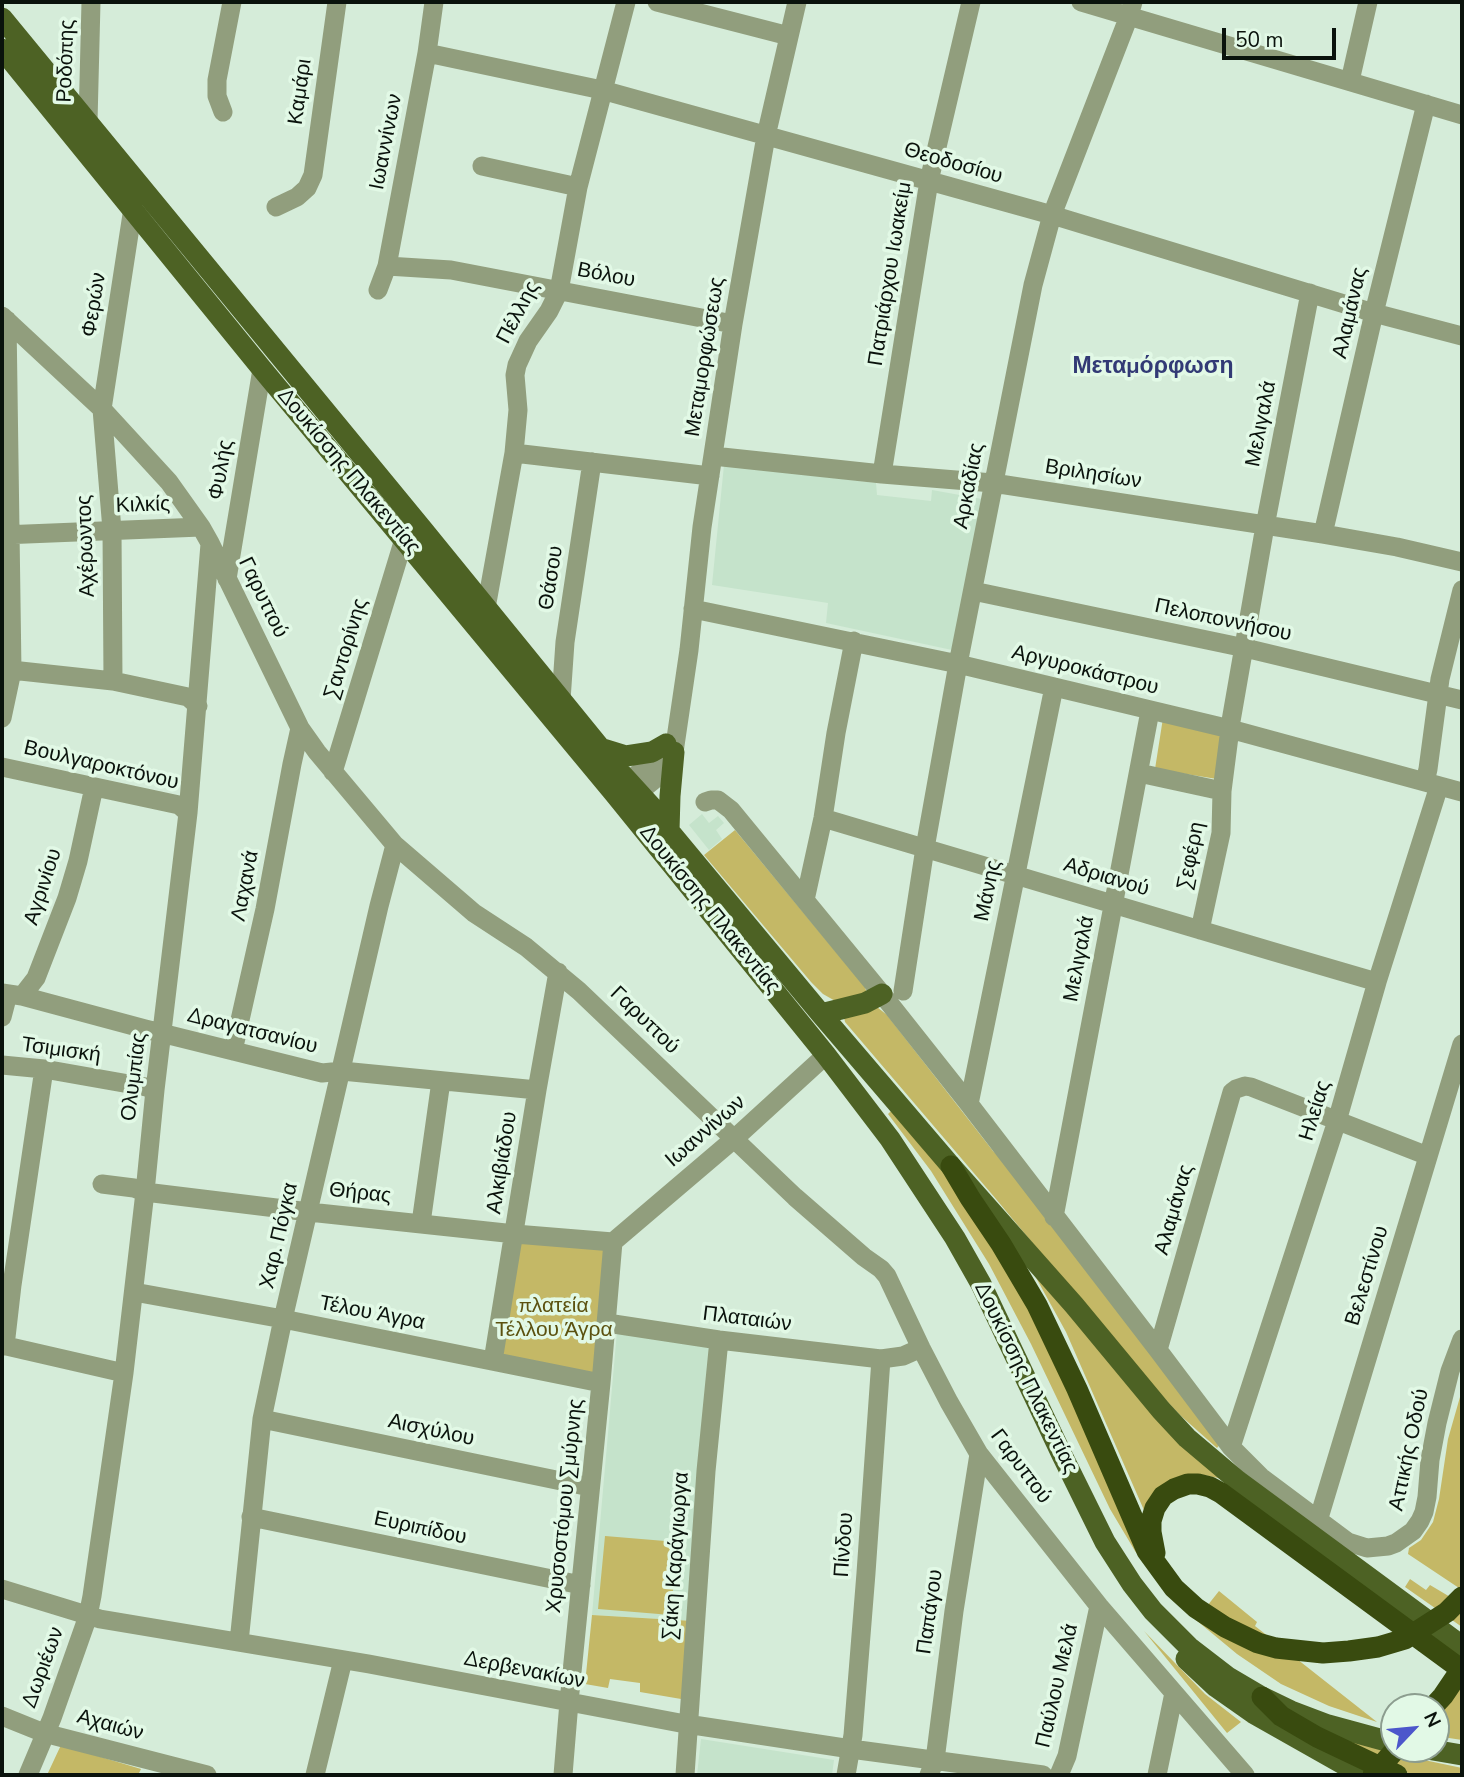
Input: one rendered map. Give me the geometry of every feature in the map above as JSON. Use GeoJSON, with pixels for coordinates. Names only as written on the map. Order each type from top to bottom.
{"type":"FeatureCollection","features":[{"type":"Feature","properties":{"kind":"highway"},"geometry":{"type":"LineString","coordinates":[[950,1166],[1037,1305],[1077,1389],[1147,1551],[1174,1588],[1204,1614],[1241,1635],[1276,1648],[1324,1653],[1378,1647],[1405,1639],[1447,1612],[1462,1597]]}},
{"type":"Feature","properties":{"kind":"highway"},"geometry":{"type":"LineString","coordinates":[[1163,1574],[1151,1532],[1155,1508],[1163,1496],[1181,1486],[1198,1484],[1210,1487],[1462,1669],[1445,1693]]}},
{"type":"Feature","properties":{"kind":"highway"},"geometry":{"type":"LineString","coordinates":[[1262,1697],[1281,1716],[1317,1737],[1397,1775]]}},
{"type":"Feature","properties":{"kind":"main road","name":"Δουκίσσης Πλακεντίας"},"geometry":{"type":"LineString","coordinates":[[2,18],[600,748],[626,793],[669,831],[950,1166],[1074,1306],[1161,1410],[1187,1438],[1238,1481],[1462,1646]]}},
{"type":"Feature","properties":{"kind":"main road","name":"Δουκίσσης Πλακεντίας"},"geometry":{"type":"LineString","coordinates":[[2,49],[404,539],[626,793],[890,1139],[955,1238],[981,1284],[1105,1542],[1153,1611],[1189,1647],[1228,1677],[1262,1697],[1291,1711],[1380,1739]]}},
{"type":"Feature","properties":{"kind":"main road"},"geometry":{"type":"LineString","coordinates":[[600,748],[626,756],[670,748],[669,831]]}},
{"type":"Feature","properties":{"kind":"main road"},"geometry":{"type":"LineString","coordinates":[[821,1014],[892,993]]}},
{"type":"Feature","properties":{"kind":"main road"},"geometry":{"type":"LineString","coordinates":[[1153,1611],[1170,1642],[1216,1687],[1254,1713],[1345,1765],[1355,1775]]}},
{"type":"Feature","properties":{"kind":"street","name":"Ροδόπης"},"geometry":{"type":"LineString","coordinates":[[88,122],[92,2]]}},
{"type":"Feature","properties":{"kind":"street"},"geometry":{"type":"LineString","coordinates":[[223,112],[217,96],[217,80],[232,2]]}},
{"type":"Feature","properties":{"kind":"street","name":"Καμάρι"},"geometry":{"type":"LineString","coordinates":[[276,207],[297,198],[307,188],[313,175],[337,2]]}},
{"type":"Feature","properties":{"kind":"street","name":"Ιωαννίνων"},"geometry":{"type":"LineString","coordinates":[[378,290],[387,265],[434,2]]}},
{"type":"Feature","properties":{"kind":"street","name":"Πέλλης"},"geometry":{"type":"LineString","coordinates":[[486,608],[514,453],[518,411],[515,375],[517,366],[528,341],[559,291],[578,187],[626,2]]}},
{"type":"Feature","properties":{"kind":"street"},"geometry":{"type":"LineString","coordinates":[[657,2],[789,36]]}},
{"type":"Feature","properties":{"kind":"street","name":"Μεταμορφώσεως"},"geometry":{"type":"LineString","coordinates":[[626,793],[656,759],[670,748],[678,723],[702,527],[733,324],[766,136],[797,2]]}},
{"type":"Feature","properties":{"kind":"street","name":"Πατριάρχου Ιωακείμ"},"geometry":{"type":"LineString","coordinates":[[882,474],[929,181],[971,2]]}},
{"type":"Feature","properties":{"kind":"street"},"geometry":{"type":"LineString","coordinates":[[1081,2],[1131,9],[1462,115]]}},
{"type":"Feature","properties":{"kind":"street"},"geometry":{"type":"LineString","coordinates":[[1350,81],[1367,2]]}},
{"type":"Feature","properties":{"kind":"street","name":"Αρκαδίας"},"geometry":{"type":"LineString","coordinates":[[892,993],[925,848],[958,664],[1033,285],[1052,215],[1131,9]]}},
{"type":"Feature","properties":{"kind":"street","name":"Θεοδοσίου"},"geometry":{"type":"LineString","coordinates":[[427,53],[603,90],[1052,215],[1374,313],[1462,336]]}},
{"type":"Feature","properties":{"kind":"street","name":"Αλαμάνας"},"geometry":{"type":"LineString","coordinates":[[1323,534],[1426,104]]}},
{"type":"Feature","properties":{"kind":"street"},"geometry":{"type":"LineString","coordinates":[[482,166],[578,187]]}},
{"type":"Feature","properties":{"kind":"street","name":"Φερών"},"geometry":{"type":"LineString","coordinates":[[102,410],[133,208]]}},
{"type":"Feature","properties":{"kind":"street","name":"Βόλου"},"geometry":{"type":"LineString","coordinates":[[387,265],[451,270],[733,324]]}},
{"type":"Feature","properties":{"kind":"street","name":"Μελιγαλά"},"geometry":{"type":"LineString","coordinates":[[1230,729],[1265,526],[1310,293]]}},
{"type":"Feature","properties":{"kind":"street"},"geometry":{"type":"LineString","coordinates":[[2,718],[7,670],[4,318]]}},
{"type":"Feature","properties":{"kind":"street","name":"Γαρυττού"},"geometry":{"type":"LineString","coordinates":[[4,318],[102,410],[169,482],[206,535],[300,728],[333,772],[396,845],[474,912],[558,972],[795,1197],[881,1269],[887,1276],[949,1402],[979,1454],[1099,1606],[1237,1769],[1246,1759],[1259,1775]]}},
{"type":"Feature","properties":{"kind":"street","name":"Φυλής"},"geometry":{"type":"LineString","coordinates":[[227,579],[262,369]]}},
{"type":"Feature","properties":{"kind":"street","name":"Αχέρωντος"},"geometry":{"type":"LineString","coordinates":[[102,410],[111,530],[113,681]]}},
{"type":"Feature","properties":{"kind":"street","name":"Βριλησίων"},"geometry":{"type":"LineString","coordinates":[[514,453],[592,462],[882,474],[993,483],[1323,534],[1462,562]]}},
{"type":"Feature","properties":{"kind":"street","name":"Θάσου"},"geometry":{"type":"LineString","coordinates":[[561,700],[565,642],[592,462]]}},
{"type":"Feature","properties":{"kind":"street","name":"Κιλκίς"},"geometry":{"type":"LineString","coordinates":[[5,535],[111,530],[206,535]]}},
{"type":"Feature","properties":{"kind":"street","name":"Ολυμπίας"},"geometry":{"type":"LineString","coordinates":[[88,1616],[124,1373],[188,813],[198,706],[206,535]]}},
{"type":"Feature","properties":{"kind":"street","name":"Σαντορίνης"},"geometry":{"type":"LineString","coordinates":[[333,772],[404,539]]}},
{"type":"Feature","properties":{"kind":"street","name":"Ηλείας"},"geometry":{"type":"LineString","coordinates":[[1231,1447],[1337,1121],[1432,784],[1440,679],[1462,590]]}},
{"type":"Feature","properties":{"kind":"street","name":"Πελοποννήσου"},"geometry":{"type":"LineString","coordinates":[[973,591],[1245,648],[1462,700]]}},
{"type":"Feature","properties":{"kind":"street","name":"Αργυροκάστρου"},"geometry":{"type":"LineString","coordinates":[[694,609],[958,664],[1230,729],[1462,792]]}},
{"type":"Feature","properties":{"kind":"street"},"geometry":{"type":"LineString","coordinates":[[804,900],[823,818],[854,641]]}},
{"type":"Feature","properties":{"kind":"street"},"geometry":{"type":"LineString","coordinates":[[7,670],[113,681],[188,697],[198,706]]}},
{"type":"Feature","properties":{"kind":"street","name":"Μάνης"},"geometry":{"type":"LineString","coordinates":[[969,1104],[1054,687]]}},
{"type":"Feature","properties":{"kind":"street","name":"Μελιγαλά"},"geometry":{"type":"LineString","coordinates":[[1054,1217],[1150,711]]}},
{"type":"Feature","properties":{"kind":"street","name":"Λαχανά"},"geometry":{"type":"LineString","coordinates":[[233,1051],[265,909],[300,728]]}},
{"type":"Feature","properties":{"kind":"street","name":"Σεφέρη"},"geometry":{"type":"LineString","coordinates":[[1200,930],[1222,833],[1222,791],[1230,729]]}},
{"type":"Feature","properties":{"kind":"street","name":"Βουλγαροκτόνου"},"geometry":{"type":"LineString","coordinates":[[2,767],[179,805],[188,813]]}},
{"type":"Feature","properties":{"kind":"street"},"geometry":{"type":"LineString","coordinates":[[1139,773],[1222,791]]}},
{"type":"Feature","properties":{"kind":"street","name":"Αγρινίου"},"geometry":{"type":"LineString","coordinates":[[2,1017],[11,994],[36,978],[67,898],[94,787]]}},
{"type":"Feature","properties":{"kind":"street"},"geometry":{"type":"LineString","coordinates":[[705,802],[718,800],[731,810],[804,900],[892,993],[969,1104],[1231,1447],[1261,1477],[1318,1521]]}},
{"type":"Feature","properties":{"kind":"street","name":"Αδριανού"},"geometry":{"type":"LineString","coordinates":[[823,818],[1377,982]]}},
{"type":"Feature","properties":{"kind":"street","name":"Χαρ. Πόγκα"},"geometry":{"type":"LineString","coordinates":[[239,1642],[262,1419],[379,906],[396,845]]}},
{"type":"Feature","properties":{"kind":"street","name":"Αλκιβιάδου"},"geometry":{"type":"LineString","coordinates":[[493,1361],[558,972]]}},
{"type":"Feature","properties":{"kind":"street","name":"Δραγατσανίου"},"geometry":{"type":"LineString","coordinates":[[11,994],[322,1073],[342,1071],[537,1090]]}},
{"type":"Feature","properties":{"kind":"street","name":"Βελεστίνου"},"geometry":{"type":"LineString","coordinates":[[1318,1521],[1462,1044]]}},
{"type":"Feature","properties":{"kind":"street","name":"Ιωαννίνων"},"geometry":{"type":"LineString","coordinates":[[613,1242],[734,1139],[826,1055]]}},
{"type":"Feature","properties":{"kind":"street","name":"Τσιμισκή"},"geometry":{"type":"LineString","coordinates":[[2,1066],[44,1069],[155,1090]]}},
{"type":"Feature","properties":{"kind":"street"},"geometry":{"type":"LineString","coordinates":[[44,1069],[4,1345],[124,1373]]}},
{"type":"Feature","properties":{"kind":"street"},"geometry":{"type":"LineString","coordinates":[[421,1223],[441,1082]]}},
{"type":"Feature","properties":{"kind":"street","name":"Αλαμάνας"},"geometry":{"type":"LineString","coordinates":[[1158,1350],[1232,1092],[1240,1087],[1251,1087],[1337,1121]]}},
{"type":"Feature","properties":{"kind":"street"},"geometry":{"type":"LineString","coordinates":[[1337,1121],[1428,1156]]}},
{"type":"Feature","properties":{"kind":"street","name":"Θήρας"},"geometry":{"type":"LineString","coordinates":[[102,1184],[135,1188],[145,1192],[309,1212],[613,1242]]}},
{"type":"Feature","properties":{"kind":"street"},"geometry":{"type":"LineString","coordinates":[[2,1218],[21,1223]]}},
{"type":"Feature","properties":{"kind":"street","name":"Χρυσοστόμου Σμύρνης"},"geometry":{"type":"LineString","coordinates":[[563,1775],[613,1242]]}},
{"type":"Feature","properties":{"kind":"street","name":"Τέλου Άγρα"},"geometry":{"type":"LineString","coordinates":[[134,1292],[601,1383]]}},
{"type":"Feature","properties":{"kind":"street","name":"Πλαταιών"},"geometry":{"type":"LineString","coordinates":[[607,1323],[719,1340],[881,1359]]}},
{"type":"Feature","properties":{"kind":"street","name":"Αττικής Οδού"},"geometry":{"type":"LineString","coordinates":[[1318,1521],[1348,1542],[1367,1548],[1396,1543],[1413,1531],[1424,1511],[1437,1423],[1450,1371],[1462,1339]]}},
{"type":"Feature","properties":{"kind":"street","name":"Σάκη Καράγιωργα"},"geometry":{"type":"LineString","coordinates":[[685,1775],[706,1471],[719,1340]]}},
{"type":"Feature","properties":{"kind":"street"},"geometry":{"type":"LineString","coordinates":[[881,1359],[903,1356],[921,1348]]}},
{"type":"Feature","properties":{"kind":"street","name":"Πίνδου"},"geometry":{"type":"LineString","coordinates":[[846,1775],[851,1749],[866,1573],[881,1359]]}},
{"type":"Feature","properties":{"kind":"street","name":"Αισχύλου"},"geometry":{"type":"LineString","coordinates":[[262,1419],[590,1487]]}},
{"type":"Feature","properties":{"kind":"street","name":"Παπάγου"},"geometry":{"type":"LineString","coordinates":[[932,1768],[979,1454]]}},
{"type":"Feature","properties":{"kind":"street","name":"Ευριπίδου"},"geometry":{"type":"LineString","coordinates":[[251,1517],[581,1585]]}},
{"type":"Feature","properties":{"kind":"street","name":"Δερβενακίων"},"geometry":{"type":"LineString","coordinates":[[2,1589],[88,1616],[343,1660],[689,1725],[851,1749],[932,1768],[1043,1775]]}},
{"type":"Feature","properties":{"kind":"street","name":"Παύλου Μελά"},"geometry":{"type":"LineString","coordinates":[[1059,1775],[1067,1756],[1099,1606]]}},
{"type":"Feature","properties":{"kind":"street","name":"Δωριέων"},"geometry":{"type":"LineString","coordinates":[[28,1775],[88,1616]]}},
{"type":"Feature","properties":{"kind":"street"},"geometry":{"type":"LineString","coordinates":[[315,1775],[343,1660]]}},
{"type":"Feature","properties":{"kind":"street"},"geometry":{"type":"LineString","coordinates":[[1157,1775],[1174,1693]]}},
{"type":"Feature","properties":{"kind":"street","name":"Αχαιών"},"geometry":{"type":"LineString","coordinates":[[2,1716],[152,1769],[207,1775]]}},
{"type":"Feature","properties":{"kind":"shaded area"},"geometry":{"type":"Polygon","coordinates":[[[724,465],[876,483],[877,495],[931,501],[932,490],[982,499],[952,650],[826,623],[828,603],[712,585],[724,465]]]}},
{"type":"Feature","properties":{"kind":"shaded area"},"geometry":{"type":"Polygon","coordinates":[[[702,814],[709,823],[718,816],[724,823],[716,830],[722,839],[709,850],[689,825],[702,814]]]}},
{"type":"Feature","properties":{"kind":"shaded area"},"geometry":{"type":"Polygon","coordinates":[[[617,1331],[717,1345],[693,1621],[592,1615],[617,1331]]]}},
{"type":"Feature","properties":{"kind":"shaded area"},"geometry":{"type":"Polygon","coordinates":[[[701,1739],[834,1760],[832,1775],[697,1775],[701,1739]]]}},
{"type":"Feature","properties":{"kind":"green space"},"geometry":{"type":"Polygon","coordinates":[[[1163,718],[1224,731],[1217,779],[1155,769],[1163,718]]]}},
{"type":"Feature","properties":{"kind":"green space"},"geometry":{"type":"Polygon","coordinates":[[[735,830],[865,987],[867,994],[837,1002],[823,994],[704,855],[735,830]]]}},
{"type":"Feature","properties":{"kind":"green space"},"geometry":{"type":"Polygon","coordinates":[[[877,1007],[887,1015],[993,1151],[1009,1165],[1221,1443],[1217,1448],[1181,1416],[1143,1376],[845,1022],[844,1017],[877,1007]]]}},
{"type":"Feature","properties":{"kind":"green space"},"geometry":{"type":"Polygon","coordinates":[[[893,1109],[996,1239],[1159,1581],[1135,1551],[1110,1509],[1031,1344],[989,1264],[931,1171],[888,1114],[893,1109]]]}},
{"type":"Feature","properties":{"kind":"green space","name":"πλατεία Τέλλου Άγρα"},"geometry":{"type":"Polygon","coordinates":[[[519,1242],[607,1250],[597,1377],[499,1357],[519,1242]]]}},
{"type":"Feature","properties":{"kind":"green space"},"geometry":{"type":"Polygon","coordinates":[[[1024,1256],[1229,1483],[1199,1474],[1147,1517],[1066,1332],[1024,1256]]]}},
{"type":"Feature","properties":{"kind":"green space"},"geometry":{"type":"Polygon","coordinates":[[[1462,1390],[1462,1590],[1408,1554],[1409,1548],[1421,1540],[1433,1522],[1448,1439],[1462,1390]]]}},
{"type":"Feature","properties":{"kind":"green space"},"geometry":{"type":"Polygon","coordinates":[[[605,1536],[677,1542],[671,1615],[598,1609],[605,1536]]]}},
{"type":"Feature","properties":{"kind":"green space"},"geometry":{"type":"Polygon","coordinates":[[[1410,1579],[1426,1590],[1430,1585],[1462,1604],[1462,1627],[1405,1587],[1410,1579]]]}},
{"type":"Feature","properties":{"kind":"green space"},"geometry":{"type":"Polygon","coordinates":[[[1219,1591],[1257,1622],[1255,1626],[1377,1722],[1329,1706],[1281,1684],[1237,1654],[1196,1620],[1219,1591]]]}},
{"type":"Feature","properties":{"kind":"green space"},"geometry":{"type":"Polygon","coordinates":[[[592,1615],[693,1621],[687,1700],[640,1692],[640,1683],[610,1679],[608,1688],[585,1684],[592,1615]]]}},
{"type":"Feature","properties":{"kind":"green space"},"geometry":{"type":"Polygon","coordinates":[[[1144,1631],[1205,1694],[1241,1722],[1227,1733],[1144,1631]]]}},
{"type":"Feature","properties":{"kind":"green space"},"geometry":{"type":"Polygon","coordinates":[[[1462,1680],[1462,1740],[1450,1738],[1450,1693],[1462,1680]]]}},
{"type":"Feature","properties":{"kind":"green space"},"geometry":{"type":"Polygon","coordinates":[[[1339,1736],[1380,1749],[1380,1758],[1339,1736]]]}},
{"type":"Feature","properties":{"kind":"green space"},"geometry":{"type":"Polygon","coordinates":[[[61,1745],[141,1769],[138,1775],[47,1775],[61,1745]]]}},
{"type":"Feature","properties":{"kind":"green space"},"geometry":{"type":"Polygon","coordinates":[[[1390,1763],[1438,1763],[1462,1768],[1462,1775],[1412,1775],[1390,1763]]]}},
{"type":"Feature","properties":{"kind":"district","name":"Μεταμόρφωση"},"geometry":{"type":"Point","coordinates":[1153,367]}}]}
